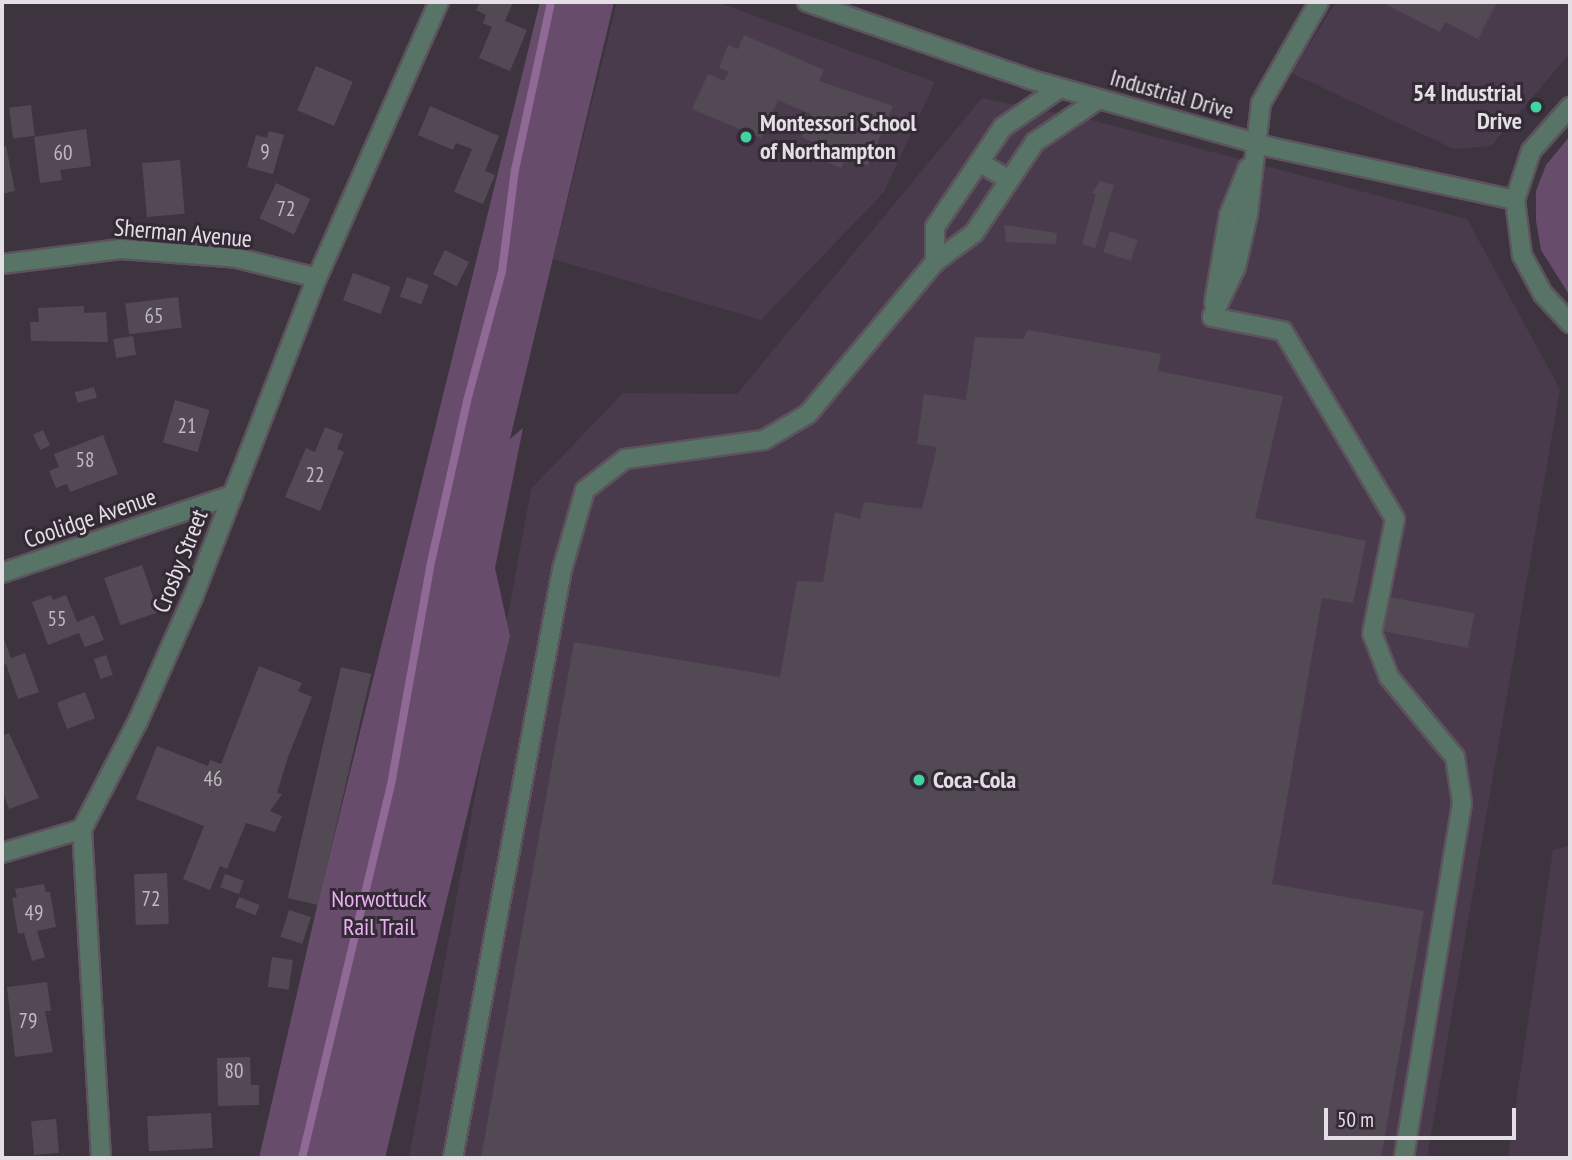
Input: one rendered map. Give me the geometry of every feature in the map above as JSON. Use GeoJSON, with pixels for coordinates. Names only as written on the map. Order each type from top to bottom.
{"type":"FeatureCollection","features":[{"type":"Feature","properties":{"kind":"street","name":"Crosby Street"},"geometry":{"type":"LineString","coordinates":[[82,829],[138,721],[233,495],[317,278],[439,2]]}},
{"type":"Feature","properties":{"kind":"street"},"geometry":{"type":"LineString","coordinates":[[1319,2],[1261,103],[1257,144],[1229,215],[1212,317],[1283,331],[1395,519],[1373,633],[1389,677],[1455,757],[1462,803],[1459,828],[1404,1158]]}},
{"type":"Feature","properties":{"kind":"street","name":"Industrial Drive"},"geometry":{"type":"LineString","coordinates":[[819,4],[1060,88],[1257,144],[1515,200]]}},
{"type":"Feature","properties":{"kind":"street"},"geometry":{"type":"LineString","coordinates":[[935,262],[935,227],[1003,127],[1060,88]]}},
{"type":"Feature","properties":{"kind":"street"},"geometry":{"type":"LineString","coordinates":[[453,1158],[562,570],[585,491],[625,459],[764,440],[808,414],[935,262],[974,233],[1035,142],[1099,99]]}},
{"type":"Feature","properties":{"kind":"street"},"geometry":{"type":"LineString","coordinates":[[1570,107],[1531,151],[1515,200],[1522,255],[1544,294],[1570,323]]}},
{"type":"Feature","properties":{"kind":"street"},"geometry":{"type":"LineString","coordinates":[[979,162],[1009,180]]}},
{"type":"Feature","properties":{"kind":"street","name":"Sherman Avenue"},"geometry":{"type":"LineString","coordinates":[[2,264],[121,249],[237,258],[317,278]]}},
{"type":"Feature","properties":{"kind":"street","name":"Coolidge Avenue"},"geometry":{"type":"LineString","coordinates":[[2,573],[233,495]]}},
{"type":"Feature","properties":{"kind":"street"},"geometry":{"type":"LineString","coordinates":[[2,853],[82,829],[101,1158]]}},
{"type":"Feature","properties":{"kind":"shaded area","name":"Montessori School of Northampton"},"geometry":{"type":"Polygon","coordinates":[[[617,2],[717,2],[935,82],[884,192],[761,320],[553,259],[617,2]]]}},
{"type":"Feature","properties":{"kind":"shaded area"},"geometry":{"type":"Polygon","coordinates":[[[1336,2],[1570,2],[1570,53],[1491,146],[1454,149],[1291,73],[1336,2]]]}},
{"type":"Feature","properties":{"kind":"shaded area","name":"Coca-Cola"},"geometry":{"type":"Polygon","coordinates":[[[982,98],[1091,120],[1467,219],[1560,389],[1427,1158],[409,1158],[531,489],[623,393],[737,394],[982,98]]]}},
{"type":"Feature","properties":{"kind":"shaded area"},"geometry":{"type":"Polygon","coordinates":[[[1570,846],[1570,1158],[1508,1158],[1553,850],[1570,846]]]}},
{"type":"Feature","properties":{"kind":"green space","name":"Norwottuck Rail Trail"},"geometry":{"type":"Polygon","coordinates":[[[540,2],[614,2],[510,439],[523,428],[495,568],[510,636],[385,1158],[259,1158],[319,898],[540,2]]]}},
{"type":"Feature","properties":{"kind":"green space"},"geometry":{"type":"Polygon","coordinates":[[[1570,136],[1570,296],[1541,250],[1536,221],[1536,191],[1546,165],[1570,136]]]}},
{"type":"Feature","properties":{"kind":"building"},"geometry":{"type":"Polygon","coordinates":[[[480,2],[513,2],[505,21],[527,30],[510,71],[479,58],[492,27],[483,23],[486,15],[476,10],[480,2]]]}},
{"type":"Feature","properties":{"kind":"building"},"geometry":{"type":"Polygon","coordinates":[[[1381,2],[1497,2],[1478,39],[1445,22],[1440,32],[1381,2]]]}},
{"type":"Feature","properties":{"kind":"building","name":"Montessori School of Northampton"},"geometry":{"type":"Polygon","coordinates":[[[744,35],[824,70],[819,81],[893,106],[868,166],[846,157],[841,168],[820,159],[825,147],[801,137],[811,114],[778,100],[761,138],[692,109],[708,74],[724,81],[729,72],[719,68],[728,45],[738,49],[744,35]]]}},
{"type":"Feature","properties":{"kind":"building"},"geometry":{"type":"Polygon","coordinates":[[[316,66],[353,82],[334,126],[297,110],[316,66]]]}},
{"type":"Feature","properties":{"kind":"building"},"geometry":{"type":"Polygon","coordinates":[[[31,105],[35,136],[13,138],[9,108],[31,105]]]}},
{"type":"Feature","properties":{"kind":"building"},"geometry":{"type":"Polygon","coordinates":[[[430,106],[499,136],[485,171],[495,175],[483,204],[454,192],[472,149],[456,143],[453,150],[418,135],[430,106]]]}},
{"type":"Feature","properties":{"kind":"building"},"geometry":{"type":"Polygon","coordinates":[[[86,129],[91,166],[60,170],[62,180],[40,183],[34,137],[86,129]]]}},
{"type":"Feature","properties":{"kind":"building"},"geometry":{"type":"Polygon","coordinates":[[[269,131],[284,135],[273,174],[247,167],[256,135],[267,138],[269,131]]]}},
{"type":"Feature","properties":{"kind":"building"},"geometry":{"type":"Polygon","coordinates":[[[6,146],[15,191],[2,194],[2,147],[6,146]]]}},
{"type":"Feature","properties":{"kind":"building"},"geometry":{"type":"Polygon","coordinates":[[[180,160],[185,214],[147,217],[142,163],[180,160]]]}},
{"type":"Feature","properties":{"kind":"building"},"geometry":{"type":"Polygon","coordinates":[[[1100,181],[1114,185],[1095,248],[1082,244],[1096,194],[1092,193],[1100,181]]]}},
{"type":"Feature","properties":{"kind":"building"},"geometry":{"type":"Polygon","coordinates":[[[276,183],[310,199],[294,234],[260,218],[276,183]]]}},
{"type":"Feature","properties":{"kind":"building"},"geometry":{"type":"Polygon","coordinates":[[[1004,225],[1057,233],[1056,244],[1006,242],[1004,225]]]}},
{"type":"Feature","properties":{"kind":"building"},"geometry":{"type":"Polygon","coordinates":[[[1110,231],[1138,240],[1131,261],[1103,252],[1110,231]]]}},
{"type":"Feature","properties":{"kind":"building"},"geometry":{"type":"Polygon","coordinates":[[[445,250],[469,262],[457,286],[433,274],[445,250]]]}},
{"type":"Feature","properties":{"kind":"building"},"geometry":{"type":"Polygon","coordinates":[[[353,273],[391,287],[381,314],[343,300],[353,273]]]}},
{"type":"Feature","properties":{"kind":"building"},"geometry":{"type":"Polygon","coordinates":[[[407,277],[429,285],[421,305],[400,297],[407,277]]]}},
{"type":"Feature","properties":{"kind":"building"},"geometry":{"type":"Polygon","coordinates":[[[178,297],[182,328],[129,334],[125,303],[178,297]]]}},
{"type":"Feature","properties":{"kind":"building"},"geometry":{"type":"Polygon","coordinates":[[[84,306],[84,313],[106,312],[108,342],[31,341],[30,322],[39,322],[38,308],[84,306]]]}},
{"type":"Feature","properties":{"kind":"building","name":"Coca-Cola"},"geometry":{"type":"Polygon","coordinates":[[[1028,330],[1161,354],[1158,371],[1283,396],[1255,518],[1366,541],[1353,603],[1322,598],[1272,884],[1424,911],[1381,1158],[481,1158],[574,642],[780,677],[797,581],[823,582],[835,512],[860,519],[864,502],[922,509],[937,447],[917,444],[924,394],[966,400],[975,337],[1023,339],[1028,330]]]}},
{"type":"Feature","properties":{"kind":"building"},"geometry":{"type":"Polygon","coordinates":[[[133,336],[136,355],[116,358],[113,339],[133,336]]]}},
{"type":"Feature","properties":{"kind":"building"},"geometry":{"type":"Polygon","coordinates":[[[94,387],[97,398],[78,403],[75,392],[94,387]]]}},
{"type":"Feature","properties":{"kind":"building"},"geometry":{"type":"Polygon","coordinates":[[[175,400],[210,410],[197,452],[163,442],[175,400]]]}},
{"type":"Feature","properties":{"kind":"building"},"geometry":{"type":"Polygon","coordinates":[[[325,427],[343,434],[337,449],[344,452],[320,511],[285,497],[306,448],[315,452],[325,427]]]}},
{"type":"Feature","properties":{"kind":"building"},"geometry":{"type":"Polygon","coordinates":[[[43,430],[50,445],[40,450],[33,435],[43,430]]]}},
{"type":"Feature","properties":{"kind":"building"},"geometry":{"type":"Polygon","coordinates":[[[103,435],[118,474],[70,492],[67,484],[56,488],[49,471],[59,467],[54,454],[103,435]]]}},
{"type":"Feature","properties":{"kind":"building"},"geometry":{"type":"Polygon","coordinates":[[[142,565],[158,612],[120,625],[104,578],[142,565]]]}},
{"type":"Feature","properties":{"kind":"building"},"geometry":{"type":"Polygon","coordinates":[[[51,595],[53,600],[66,595],[77,622],[94,615],[104,640],[85,647],[79,633],[48,645],[32,602],[51,595]]]}},
{"type":"Feature","properties":{"kind":"building"},"geometry":{"type":"Polygon","coordinates":[[[1390,597],[1474,613],[1468,648],[1383,631],[1390,597]]]}},
{"type":"Feature","properties":{"kind":"building"},"geometry":{"type":"Polygon","coordinates":[[[2,634],[11,658],[25,653],[39,692],[18,699],[6,664],[2,666],[2,634]]]}},
{"type":"Feature","properties":{"kind":"building"},"geometry":{"type":"Polygon","coordinates":[[[106,655],[113,675],[101,679],[94,659],[106,655]]]}},
{"type":"Feature","properties":{"kind":"building"},"geometry":{"type":"Polygon","coordinates":[[[259,666],[302,683],[298,691],[312,697],[288,757],[277,793],[282,794],[270,811],[282,816],[275,832],[246,823],[227,869],[220,866],[210,890],[183,879],[204,826],[136,799],[157,746],[208,766],[210,760],[221,764],[259,666]]]}},
{"type":"Feature","properties":{"kind":"building"},"geometry":{"type":"Polygon","coordinates":[[[341,667],[371,674],[318,905],[288,898],[341,667]]]}},
{"type":"Feature","properties":{"kind":"building"},"geometry":{"type":"Polygon","coordinates":[[[85,692],[95,718],[67,729],[57,703],[85,692]]]}},
{"type":"Feature","properties":{"kind":"building"},"geometry":{"type":"Polygon","coordinates":[[[9,733],[39,798],[9,809],[2,790],[2,736],[9,733]]]}},
{"type":"Feature","properties":{"kind":"building"},"geometry":{"type":"Polygon","coordinates":[[[167,873],[169,924],[136,925],[134,874],[167,873]]]}},
{"type":"Feature","properties":{"kind":"building"},"geometry":{"type":"Polygon","coordinates":[[[225,874],[244,881],[239,894],[220,887],[225,874]]]}},
{"type":"Feature","properties":{"kind":"building"},"geometry":{"type":"Polygon","coordinates":[[[44,884],[46,892],[50,892],[56,927],[37,931],[45,957],[32,961],[24,933],[18,934],[12,898],[17,897],[15,889],[44,884]]]}},
{"type":"Feature","properties":{"kind":"building"},"geometry":{"type":"Polygon","coordinates":[[[239,897],[260,905],[256,915],[235,907],[239,897]]]}},
{"type":"Feature","properties":{"kind":"building"},"geometry":{"type":"Polygon","coordinates":[[[289,910],[311,917],[302,944],[280,937],[289,910]]]}},
{"type":"Feature","properties":{"kind":"building"},"geometry":{"type":"Polygon","coordinates":[[[272,957],[293,960],[289,990],[268,987],[272,957]]]}},
{"type":"Feature","properties":{"kind":"building"},"geometry":{"type":"Polygon","coordinates":[[[47,982],[51,1011],[45,1011],[53,1052],[15,1057],[7,987],[47,982]]]}},
{"type":"Feature","properties":{"kind":"building"},"geometry":{"type":"Polygon","coordinates":[[[250,1057],[251,1085],[259,1085],[259,1105],[218,1106],[217,1058],[250,1057]]]}},
{"type":"Feature","properties":{"kind":"building"},"geometry":{"type":"Polygon","coordinates":[[[211,1113],[213,1148],[149,1151],[147,1116],[211,1113]]]}},
{"type":"Feature","properties":{"kind":"building"},"geometry":{"type":"Polygon","coordinates":[[[56,1119],[59,1153],[34,1155],[31,1121],[56,1119]]]}},
{"type":"Feature","properties":{"kind":"waterway"},"geometry":{"type":"LineString","coordinates":[[302,1158],[392,779],[430,567],[467,401],[502,271],[515,170],[551,2]]}},
{"type":"Feature","properties":{"kind":"place","name":"54 Industrial Drive"},"geometry":{"type":"Point","coordinates":[1536,107]}},
{"type":"Feature","properties":{"kind":"place","name":"Montessori School of Northampton"},"geometry":{"type":"Point","coordinates":[746,137]}},
{"type":"Feature","properties":{"kind":"place","name":"Coca-Cola"},"geometry":{"type":"Point","coordinates":[919,780]}}]}
